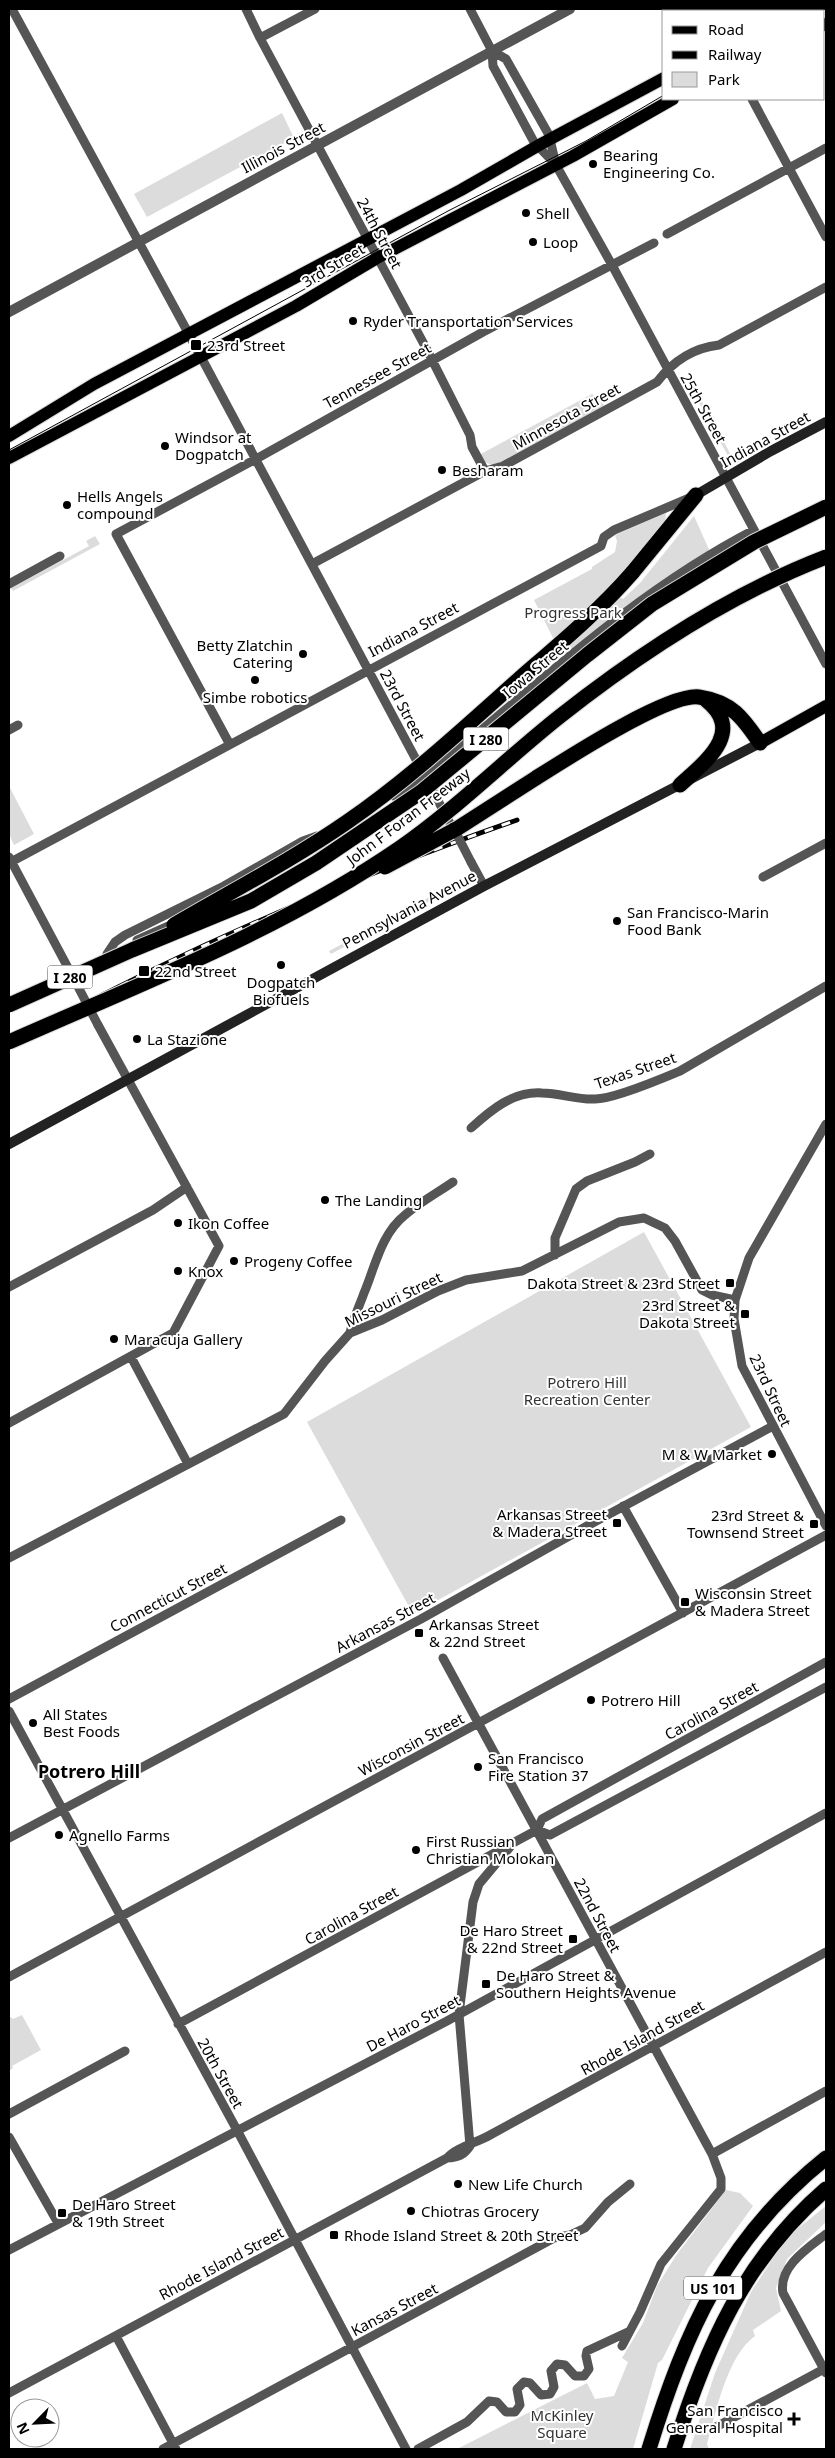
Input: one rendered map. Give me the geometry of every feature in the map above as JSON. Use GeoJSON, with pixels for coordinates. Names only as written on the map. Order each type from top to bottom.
{"type":"FeatureCollection","features":[{"type":"Feature","properties":{"kind":"highway"},"geometry":{"type":"LineString","coordinates":[[132,950],[318,842],[378,800],[440,749],[616,592],[696,495]]}},
{"type":"Feature","properties":{"kind":"highway","name":"I 280"},"geometry":{"type":"LineString","coordinates":[[9,1005],[132,950],[251,901],[352,840],[455,765],[586,655],[652,604],[754,542],[826,507]]}},
{"type":"Feature","properties":{"kind":"highway","name":"John F Foran Freeway"},"geometry":{"type":"LineString","coordinates":[[9,1042],[218,951],[333,892],[433,823],[559,718],[631,664],[704,617],[744,594],[826,557]]}},
{"type":"Feature","properties":{"kind":"highway"},"geometry":{"type":"LineString","coordinates":[[297,912],[458,828],[574,754],[643,716],[680,700],[690,697],[733,709],[743,718],[760,743]]}},
{"type":"Feature","properties":{"kind":"highway"},"geometry":{"type":"LineString","coordinates":[[680,785],[710,758],[720,743],[722,734],[719,715],[715,707],[706,700]]}},
{"type":"Feature","properties":{"kind":"highway","name":"US 101"},"geometry":{"type":"LineString","coordinates":[[648,2449],[684,2347],[699,2314],[720,2277],[743,2242],[770,2210],[826,2158]]}},
{"type":"Feature","properties":{"kind":"highway","name":"US 101"},"geometry":{"type":"LineString","coordinates":[[674,2449],[703,2365],[739,2291],[776,2240],[826,2189]]}},
{"type":"Feature","properties":{"kind":"main road","name":"3rd Street"},"geometry":{"type":"LineString","coordinates":[[9,436],[94,384],[368,240],[481,179],[551,138],[662,79]]}},
{"type":"Feature","properties":{"kind":"main road","name":"3rd Street"},"geometry":{"type":"LineString","coordinates":[[9,458],[46,436],[108,406],[296,306],[377,258],[556,165],[671,100]]}},
{"type":"Feature","properties":{"kind":"main road","name":"Indiana Street"},"geometry":{"type":"LineString","coordinates":[[696,495],[826,422]]}},
{"type":"Feature","properties":{"kind":"main road","name":"Pennsylvania Avenue"},"geometry":{"type":"LineString","coordinates":[[9,1144],[484,886],[760,743],[826,706]]}},
{"type":"Feature","properties":{"kind":"street","name":"23rd Street"},"geometry":{"type":"LineString","coordinates":[[12,9],[256,459],[484,886]]}},
{"type":"Feature","properties":{"kind":"street","name":"24th Street"},"geometry":{"type":"LineString","coordinates":[[246,9],[317,146],[432,359],[470,435],[472,447],[484,471]]}},
{"type":"Feature","properties":{"kind":"street"},"geometry":{"type":"LineString","coordinates":[[260,38],[315,9]]}},
{"type":"Feature","properties":{"kind":"street","name":"25th Street"},"geometry":{"type":"LineString","coordinates":[[470,9],[492,51],[493,66],[537,146],[556,165],[612,265],[826,664]]}},
{"type":"Feature","properties":{"kind":"street","name":"Illinois Street"},"geometry":{"type":"LineString","coordinates":[[9,312],[570,9]]}},
{"type":"Feature","properties":{"kind":"street","name":"25th Street"},"geometry":{"type":"LineString","coordinates":[[492,51],[506,59],[551,138],[556,165]]}},
{"type":"Feature","properties":{"kind":"street"},"geometry":{"type":"LineString","coordinates":[[753,100],[826,237]]}},
{"type":"Feature","properties":{"kind":"street"},"geometry":{"type":"LineString","coordinates":[[667,234],[826,148]]}},
{"type":"Feature","properties":{"kind":"street","name":"Tennessee Street"},"geometry":{"type":"LineString","coordinates":[[230,743],[116,534],[256,459],[432,359],[654,243]]}},
{"type":"Feature","properties":{"kind":"street","name":"Minnesota Street"},"geometry":{"type":"LineString","coordinates":[[312,564],[484,471],[503,466],[657,382],[667,369],[702,347],[719,345],[826,287]]}},
{"type":"Feature","properties":{"kind":"street","name":"Indiana Street"},"geometry":{"type":"LineString","coordinates":[[10,860],[602,546],[604,537],[614,530],[696,495]]}},
{"type":"Feature","properties":{"kind":"street","name":"Iowa Street"},"geometry":{"type":"LineString","coordinates":[[73,976],[107,954],[115,942],[125,935],[224,886],[302,841],[334,830],[426,776],[626,610],[671,578],[754,530]]}},
{"type":"Feature","properties":{"kind":"street"},"geometry":{"type":"LineString","coordinates":[[9,584],[60,556]]}},
{"type":"Feature","properties":{"kind":"street"},"geometry":{"type":"LineString","coordinates":[[9,730],[18,725]]}},
{"type":"Feature","properties":{"kind":"street"},"geometry":{"type":"LineString","coordinates":[[763,877],[826,843]]}},
{"type":"Feature","properties":{"kind":"street"},"geometry":{"type":"LineString","coordinates":[[9,1423],[173,1333],[219,1246],[10,860]]}},
{"type":"Feature","properties":{"kind":"street","name":"Texas Street"},"geometry":{"type":"LineString","coordinates":[[471,1128],[496,1107],[520,1095],[542,1093],[596,1100],[663,1078],[680,1071],[826,986]]}},
{"type":"Feature","properties":{"kind":"street","name":"23rd Street"},"geometry":{"type":"LineString","coordinates":[[826,1124],[758,1240],[742,1277],[735,1300],[734,1320],[742,1366],[826,1526]]}},
{"type":"Feature","properties":{"kind":"street"},"geometry":{"type":"LineString","coordinates":[[555,1255],[555,1238],[576,1189],[587,1181],[650,1154]]}},
{"type":"Feature","properties":{"kind":"street"},"geometry":{"type":"LineString","coordinates":[[350,1333],[354,1316],[375,1261],[394,1227],[404,1216],[453,1182]]}},
{"type":"Feature","properties":{"kind":"street"},"geometry":{"type":"LineString","coordinates":[[9,1287],[153,1210],[187,1187]]}},
{"type":"Feature","properties":{"kind":"street","name":"Missouri Street"},"geometry":{"type":"LineString","coordinates":[[9,1558],[284,1414],[350,1333],[382,1320],[447,1287],[466,1280],[522,1271],[619,1222],[644,1218],[665,1228],[675,1241],[702,1290],[712,1295],[735,1300]]}},
{"type":"Feature","properties":{"kind":"street"},"geometry":{"type":"LineString","coordinates":[[131,1357],[188,1464]]}},
{"type":"Feature","properties":{"kind":"street","name":"Arkansas Street"},"geometry":{"type":"LineString","coordinates":[[9,1838],[421,1619],[623,1506],[773,1426]]}},
{"type":"Feature","properties":{"kind":"street"},"geometry":{"type":"LineString","coordinates":[[623,1506],[683,1613]]}},
{"type":"Feature","properties":{"kind":"street","name":"Connecticut Street"},"geometry":{"type":"LineString","coordinates":[[9,1699],[341,1520]]}},
{"type":"Feature","properties":{"kind":"street","name":"Wisconsin Street"},"geometry":{"type":"LineString","coordinates":[[9,1976],[120,1918],[826,1535]]}},
{"type":"Feature","properties":{"kind":"street","name":"22nd Street"},"geometry":{"type":"LineString","coordinates":[[443,1658],[712,2154],[721,2178],[721,2189],[661,2264],[631,2331]]}},
{"type":"Feature","properties":{"kind":"street","name":"Carolina Street"},"geometry":{"type":"LineString","coordinates":[[178,2024],[537,1830],[542,1819],[826,1662]]}},
{"type":"Feature","properties":{"kind":"street","name":"Carolina Street"},"geometry":{"type":"LineString","coordinates":[[537,1830],[550,1834],[826,1687]]}},
{"type":"Feature","properties":{"kind":"street","name":"20th Street"},"geometry":{"type":"LineString","coordinates":[[9,1711],[238,2132],[406,2449]]}},
{"type":"Feature","properties":{"kind":"street","name":"De Haro Street"},"geometry":{"type":"LineString","coordinates":[[9,2250],[223,2137],[238,2132],[826,1814]]}},
{"type":"Feature","properties":{"kind":"street"},"geometry":{"type":"LineString","coordinates":[[470,2146],[459,2014],[473,1902],[479,1884],[515,1841]]}},
{"type":"Feature","properties":{"kind":"street","name":"Rhode Island Street"},"geometry":{"type":"LineString","coordinates":[[9,2394],[447,2158],[456,2158],[466,2153],[470,2146],[826,1952]]}},
{"type":"Feature","properties":{"kind":"street"},"geometry":{"type":"LineString","coordinates":[[9,2114],[125,2051]]}},
{"type":"Feature","properties":{"kind":"street"},"geometry":{"type":"LineString","coordinates":[[712,2154],[826,2091]]}},
{"type":"Feature","properties":{"kind":"street"},"geometry":{"type":"LineString","coordinates":[[9,2137],[58,2223]]}},
{"type":"Feature","properties":{"kind":"street","name":"Kansas Street"},"geometry":{"type":"LineString","coordinates":[[162,2449],[174,2446],[554,2238],[578,2232],[591,2222],[608,2202],[630,2184]]}},
{"type":"Feature","properties":{"kind":"street"},"geometry":{"type":"LineString","coordinates":[[716,2427],[825,2371],[783,2293],[782,2286],[785,2272],[805,2251],[826,2234]]}},
{"type":"Feature","properties":{"kind":"street"},"geometry":{"type":"LineString","coordinates":[[622,2346],[631,2331]]}},
{"type":"Feature","properties":{"kind":"street"},"geometry":{"type":"LineString","coordinates":[[418,2449],[467,2422],[487,2402],[495,2400],[506,2412],[515,2412],[520,2405],[517,2392],[521,2384],[528,2382],[541,2395],[550,2394],[554,2389],[551,2373],[553,2366],[564,2364],[575,2376],[584,2376],[589,2370],[586,2356],[587,2351],[631,2331]]}},
{"type":"Feature","properties":{"kind":"street"},"geometry":{"type":"LineString","coordinates":[[116,2336],[174,2446]]}},
{"type":"Feature","properties":{"kind":"green space"},"geometry":{"type":"Polygon","coordinates":[[[282,113],[294,138],[147,217],[134,194],[282,113]]]}},
{"type":"Feature","properties":{"kind":"green space"},"geometry":{"type":"Polygon","coordinates":[[[689,378],[731,455],[728,456],[686,379],[689,378]]]}},
{"type":"Feature","properties":{"kind":"green space"},"geometry":{"type":"Polygon","coordinates":[[[592,394],[605,406],[500,464],[492,465],[482,461],[479,455],[592,394]]]}},
{"type":"Feature","properties":{"kind":"green space","name":"Progress Park"},"geometry":{"type":"Polygon","coordinates":[[[666,513],[665,522],[608,590],[623,599],[640,583],[694,516],[711,554],[563,658],[534,600],[592,569],[592,567],[615,552],[617,541],[615,535],[666,513]]]}},
{"type":"Feature","properties":{"kind":"green space"},"geometry":{"type":"Polygon","coordinates":[[[95,536],[100,544],[13,591],[11,588],[89,546],[86,541],[95,536]]]}},
{"type":"Feature","properties":{"kind":"green space"},"geometry":{"type":"Polygon","coordinates":[[[9,786],[34,834],[14,845],[9,834],[9,786]]]}},
{"type":"Feature","properties":{"kind":"green space"},"geometry":{"type":"Polygon","coordinates":[[[463,879],[465,882],[331,954],[329,951],[463,879]]]}},
{"type":"Feature","properties":{"kind":"green space","name":"Potrero Hill Recreation Center"},"geometry":{"type":"Polygon","coordinates":[[[644,1232],[751,1427],[413,1614],[307,1422],[644,1232]]]}},
{"type":"Feature","properties":{"kind":"green space"},"geometry":{"type":"Polygon","coordinates":[[[22,2015],[41,2050],[12,2066],[13,2068],[9,2071],[9,2018],[13,2019],[22,2015]]]}},
{"type":"Feature","properties":{"kind":"green space","name":"McKinley Square"},"geometry":{"type":"Polygon","coordinates":[[[726,2190],[740,2193],[753,2206],[708,2268],[662,2360],[658,2363],[633,2449],[457,2449],[587,2383],[595,2399],[614,2396],[628,2362],[622,2358],[643,2323],[657,2286],[677,2254],[726,2190]]]}},
{"type":"Feature","properties":{"kind":"green space"},"geometry":{"type":"Polygon","coordinates":[[[826,2206],[826,2222],[787,2259],[776,2288],[781,2311],[753,2330],[755,2336],[745,2345],[730,2371],[707,2444],[709,2449],[690,2449],[715,2373],[751,2292],[787,2237],[826,2206]]]}},
{"type":"Feature","properties":{"kind":"tram line"},"geometry":{"type":"LineString","coordinates":[[9,450],[448,211],[586,141],[662,96]]}},
{"type":"Feature","properties":{"kind":"railway"},"geometry":{"type":"LineString","coordinates":[[9,1045],[132,980],[258,921],[387,868],[517,820]]}},
{"type":"Feature","properties":{"kind":"place","name":"Bearing Engineering Co."},"geometry":{"type":"Point","coordinates":[593,164]}},
{"type":"Feature","properties":{"kind":"place","name":"Shell"},"geometry":{"type":"Point","coordinates":[526,213]}},
{"type":"Feature","properties":{"kind":"place","name":"Loop"},"geometry":{"type":"Point","coordinates":[533,242]}},
{"type":"Feature","properties":{"kind":"place","name":"Ryder Transportation Services"},"geometry":{"type":"Point","coordinates":[353,321]}},
{"type":"Feature","properties":{"kind":"place","name":"23rd Street"},"geometry":{"type":"Point","coordinates":[196,345]}},
{"type":"Feature","properties":{"kind":"place","name":"Windsor at Dogpatch"},"geometry":{"type":"Point","coordinates":[165,446]}},
{"type":"Feature","properties":{"kind":"place","name":"Besharam"},"geometry":{"type":"Point","coordinates":[442,470]}},
{"type":"Feature","properties":{"kind":"place","name":"Hells Angels compound"},"geometry":{"type":"Point","coordinates":[67,505]}},
{"type":"Feature","properties":{"kind":"place","name":"Betty Zlatchin Catering"},"geometry":{"type":"Point","coordinates":[303,654]}},
{"type":"Feature","properties":{"kind":"place","name":"Simbe robotics"},"geometry":{"type":"Point","coordinates":[255,680]}},
{"type":"Feature","properties":{"kind":"place","name":"San Francisco-Marin Food Bank"},"geometry":{"type":"Point","coordinates":[617,921]}},
{"type":"Feature","properties":{"kind":"place","name":"Dogpatch Biofuels"},"geometry":{"type":"Point","coordinates":[281,965]}},
{"type":"Feature","properties":{"kind":"place","name":"22nd Street"},"geometry":{"type":"Point","coordinates":[144,971]}},
{"type":"Feature","properties":{"kind":"place","name":"La Stazione"},"geometry":{"type":"Point","coordinates":[137,1039]}},
{"type":"Feature","properties":{"kind":"place","name":"The Landing"},"geometry":{"type":"Point","coordinates":[325,1200]}},
{"type":"Feature","properties":{"kind":"place","name":"Ikon Coffee"},"geometry":{"type":"Point","coordinates":[178,1223]}},
{"type":"Feature","properties":{"kind":"place","name":"Progeny Coffee"},"geometry":{"type":"Point","coordinates":[234,1261]}},
{"type":"Feature","properties":{"kind":"place","name":"Knox"},"geometry":{"type":"Point","coordinates":[178,1271]}},
{"type":"Feature","properties":{"kind":"place","name":"Dakota Street & 23rd Street"},"geometry":{"type":"Point","coordinates":[730,1283]}},
{"type":"Feature","properties":{"kind":"place","name":"23rd Street & Dakota Street"},"geometry":{"type":"Point","coordinates":[745,1314]}},
{"type":"Feature","properties":{"kind":"place","name":"Maracuja Gallery"},"geometry":{"type":"Point","coordinates":[114,1339]}},
{"type":"Feature","properties":{"kind":"place","name":"M & W Market"},"geometry":{"type":"Point","coordinates":[772,1454]}},
{"type":"Feature","properties":{"kind":"place","name":"Arkansas Street & Madera Street"},"geometry":{"type":"Point","coordinates":[617,1523]}},
{"type":"Feature","properties":{"kind":"place","name":"23rd Street & Townsend Street"},"geometry":{"type":"Point","coordinates":[814,1524]}},
{"type":"Feature","properties":{"kind":"place","name":"Wisconsin Street & Madera Street"},"geometry":{"type":"Point","coordinates":[685,1602]}},
{"type":"Feature","properties":{"kind":"place","name":"Arkansas Street & 22nd Street"},"geometry":{"type":"Point","coordinates":[419,1633]}},
{"type":"Feature","properties":{"kind":"place","name":"Potrero Hill"},"geometry":{"type":"Point","coordinates":[591,1700]}},
{"type":"Feature","properties":{"kind":"place","name":"All States Best Foods"},"geometry":{"type":"Point","coordinates":[33,1723]}},
{"type":"Feature","properties":{"kind":"place","name":"San Francisco Fire Station 37"},"geometry":{"type":"Point","coordinates":[478,1767]}},
{"type":"Feature","properties":{"kind":"place","name":"Agnello Farms"},"geometry":{"type":"Point","coordinates":[59,1835]}},
{"type":"Feature","properties":{"kind":"place","name":"First Russian Christian Molokan"},"geometry":{"type":"Point","coordinates":[416,1850]}},
{"type":"Feature","properties":{"kind":"place","name":"De Haro Street & 22nd Street"},"geometry":{"type":"Point","coordinates":[573,1939]}},
{"type":"Feature","properties":{"kind":"place","name":"De Haro Street & Southern Heights Avenue"},"geometry":{"type":"Point","coordinates":[486,1984]}},
{"type":"Feature","properties":{"kind":"place","name":"New Life Church"},"geometry":{"type":"Point","coordinates":[458,2184]}},
{"type":"Feature","properties":{"kind":"place","name":"Chiotras Grocery"},"geometry":{"type":"Point","coordinates":[411,2211]}},
{"type":"Feature","properties":{"kind":"place","name":"De Haro Street & 19th Street"},"geometry":{"type":"Point","coordinates":[62,2213]}},
{"type":"Feature","properties":{"kind":"place","name":"Rhode Island Street & 20th Street"},"geometry":{"type":"Point","coordinates":[334,2235]}},
{"type":"Feature","properties":{"kind":"place","name":"San Francisco General Hospital"},"geometry":{"type":"Point","coordinates":[794,2419]}},
{"type":"Feature","properties":{"kind":"district","name":"Potrero Hill"},"geometry":{"type":"Point","coordinates":[89,1771]}}]}
